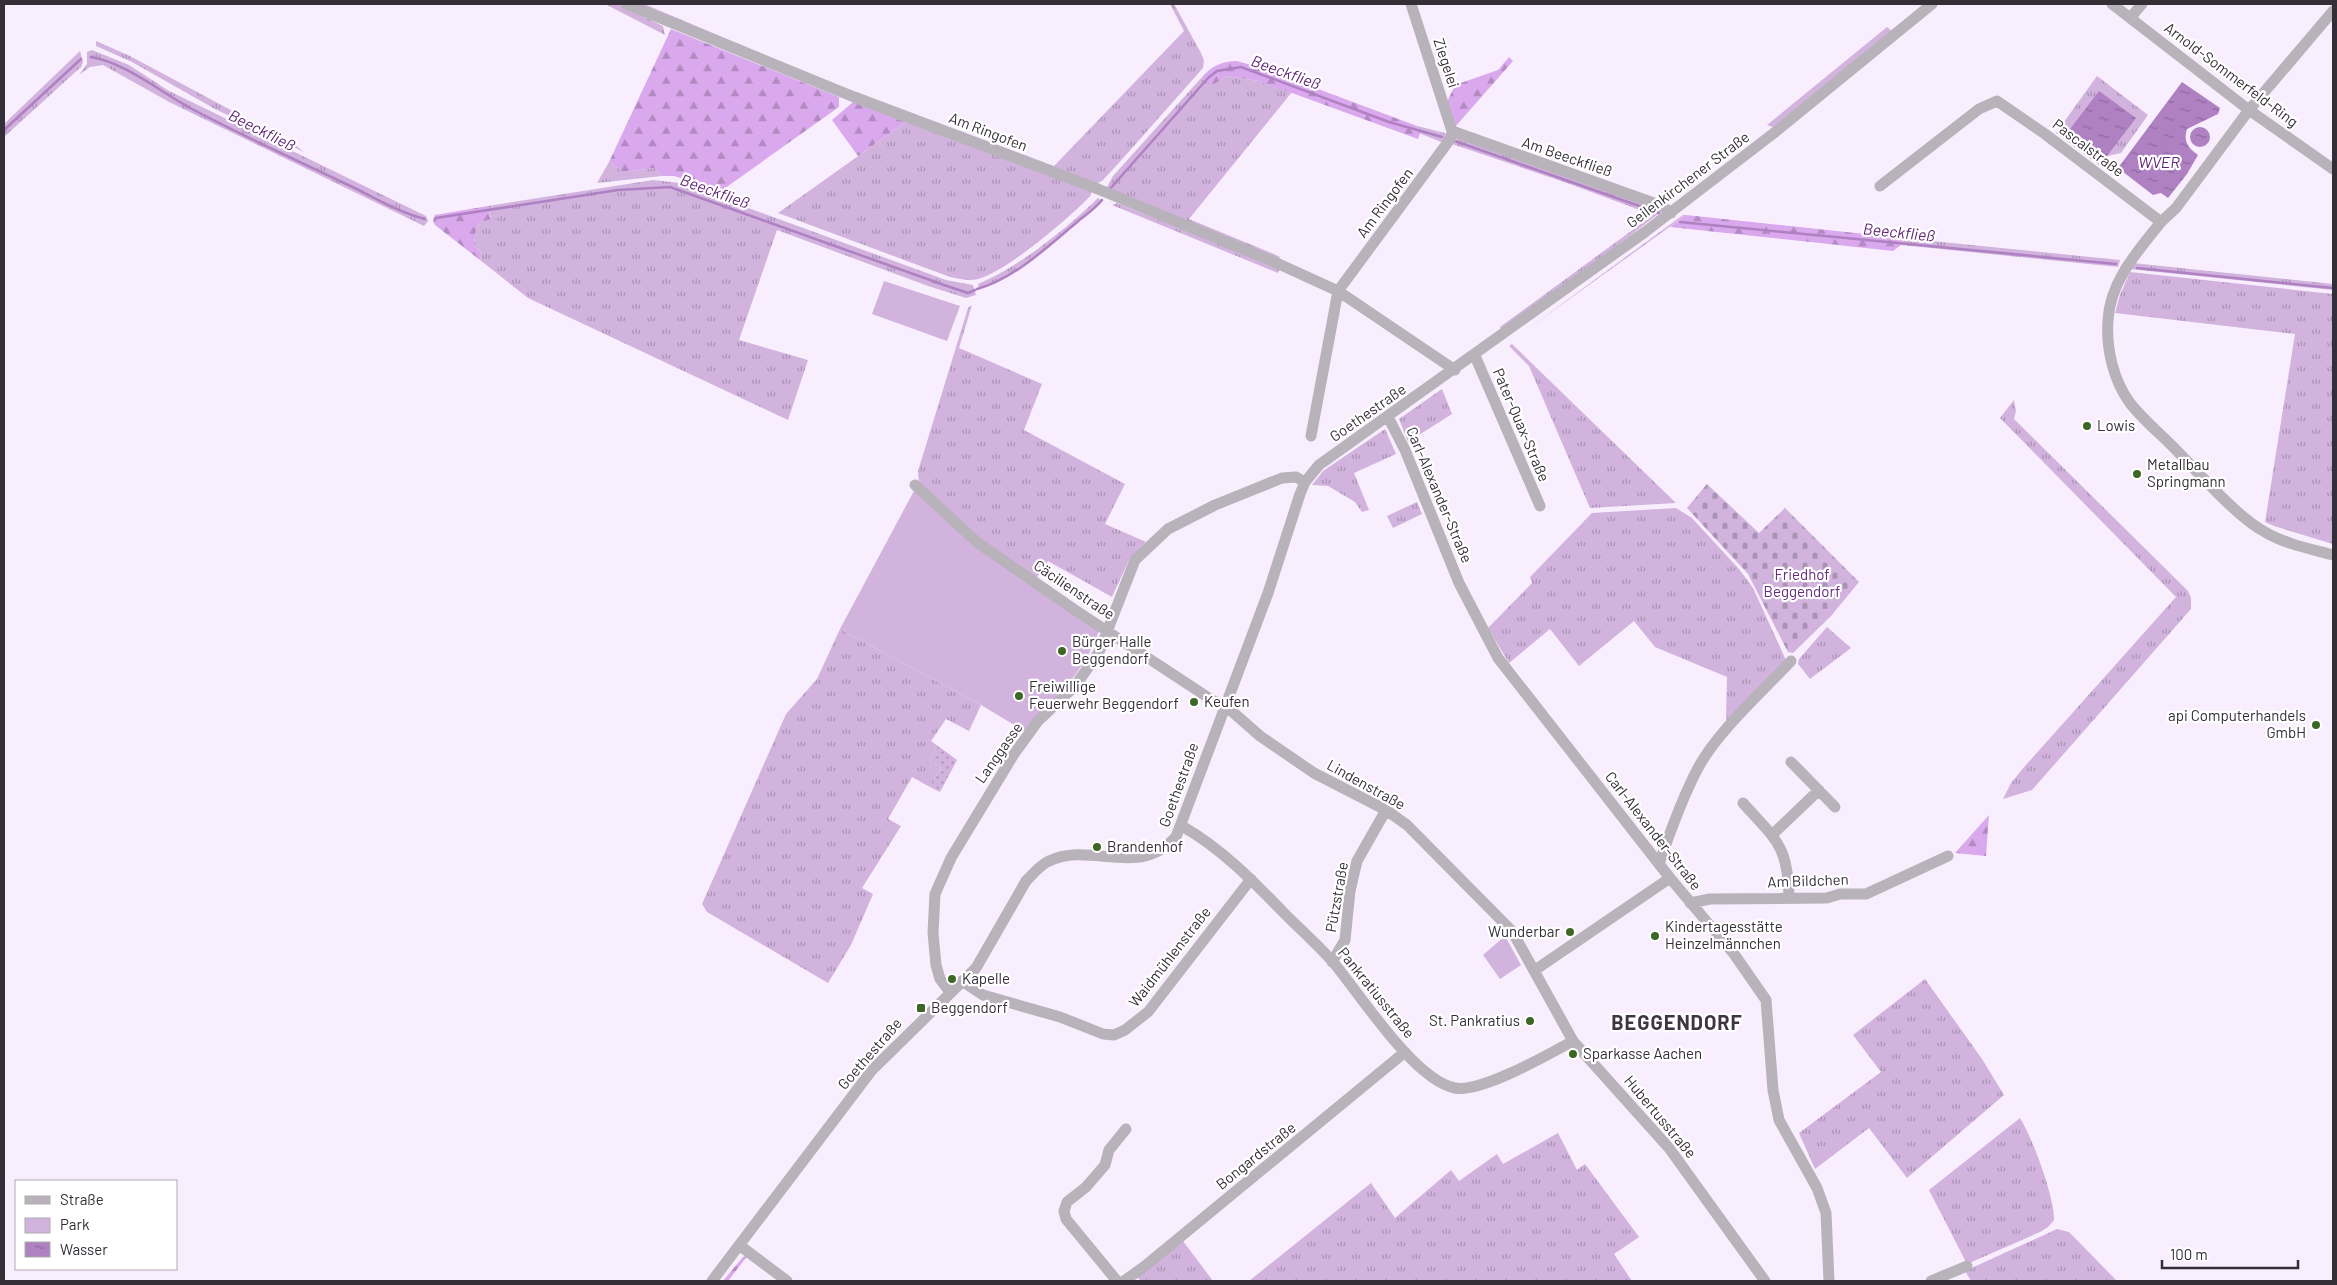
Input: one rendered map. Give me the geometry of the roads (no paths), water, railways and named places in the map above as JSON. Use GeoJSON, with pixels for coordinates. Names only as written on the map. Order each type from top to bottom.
{"type":"FeatureCollection","features":[{"type":"Feature","properties":{"kind":"street","name":"Am Ringofen"},"geometry":{"type":"LineString","coordinates":[[626,4],[845,94],[1098,190],[1249,251],[1338,291],[1455,370]]}},
{"type":"Feature","properties":{"kind":"street","name":"Ziegelei"},"geometry":{"type":"LineString","coordinates":[[1411,4],[1452,131]]}},
{"type":"Feature","properties":{"kind":"street","name":"Geilenkirchener Straße"},"geometry":{"type":"LineString","coordinates":[[1455,370],[1672,212],[1811,103],[1932,4]]}},
{"type":"Feature","properties":{"kind":"street","name":"Arnold-Sommerfeld-Ring"},"geometry":{"type":"LineString","coordinates":[[2112,4],[2249,110],[2333,169]]}},
{"type":"Feature","properties":{"kind":"street"},"geometry":{"type":"LineString","coordinates":[[2131,17],[2142,4]]}},
{"type":"Feature","properties":{"kind":"street"},"geometry":{"type":"LineString","coordinates":[[2333,11],[2249,110],[2176,208],[2161,222],[2124,270],[2111,300],[2108,320],[2108,347],[2114,372],[2130,403],[2225,499],[2258,528],[2278,538],[2333,555]]}},
{"type":"Feature","properties":{"kind":"street","name":"Pascalstraße"},"geometry":{"type":"LineString","coordinates":[[1880,186],[1979,109],[1997,101],[2045,134],[2161,222]]}},
{"type":"Feature","properties":{"kind":"street","name":"Am Ringofen"},"geometry":{"type":"LineString","coordinates":[[1312,436],[1338,291],[1451,138],[1452,131]]}},
{"type":"Feature","properties":{"kind":"street","name":"Am Beeckfließ"},"geometry":{"type":"LineString","coordinates":[[1452,131],[1662,206],[1672,212]]}},
{"type":"Feature","properties":{"kind":"street","name":"Pater-Quax-Straße"},"geometry":{"type":"LineString","coordinates":[[1475,356],[1540,506]]}},
{"type":"Feature","properties":{"kind":"street","name":"Goethestraße"},"geometry":{"type":"LineString","coordinates":[[712,1281],[808,1157],[872,1070],[976,968],[1026,882],[1043,864],[1050,860],[1071,856],[1137,858],[1154,855],[1166,849],[1176,837],[1182,826],[1200,771],[1227,707],[1306,482],[1319,466],[1455,370]]}},
{"type":"Feature","properties":{"kind":"street","name":"Carl-Alexander-Straße"},"geometry":{"type":"LineString","coordinates":[[1388,417],[1405,450],[1459,583],[1498,658],[1670,878],[1734,954],[1766,1000],[1773,1090],[1779,1120],[1817,1188],[1826,1213],[1828,1281]]}},
{"type":"Feature","properties":{"kind":"street","name":"Langgasse"},"geometry":{"type":"LineString","coordinates":[[950,992],[940,979],[936,965],[933,932],[935,894],[956,851],[1014,754],[1038,722],[1075,686],[1099,652],[1134,560],[1168,529],[1215,505],[1267,483],[1296,477],[1306,482]]}},
{"type":"Feature","properties":{"kind":"street","name":"Cäcilienstraße"},"geometry":{"type":"LineString","coordinates":[[915,485],[978,543],[1212,700],[1227,707]]}},
{"type":"Feature","properties":{"kind":"street"},"geometry":{"type":"LineString","coordinates":[[1659,864],[1672,827],[1698,768],[1733,724],[1791,661]]}},
{"type":"Feature","properties":{"kind":"street","name":"Lindenstraße"},"geometry":{"type":"LineString","coordinates":[[1227,707],[1260,736],[1314,774],[1386,810],[1407,825],[1512,930],[1535,970]]}},
{"type":"Feature","properties":{"kind":"street"},"geometry":{"type":"LineString","coordinates":[[1791,762],[1835,807]]}},
{"type":"Feature","properties":{"kind":"street"},"geometry":{"type":"LineString","coordinates":[[1772,835],[1819,790]]}},
{"type":"Feature","properties":{"kind":"street"},"geometry":{"type":"LineString","coordinates":[[1743,803],[1783,849],[1786,860],[1789,897]]}},
{"type":"Feature","properties":{"kind":"street","name":"Pützstraße"},"geometry":{"type":"LineString","coordinates":[[1332,962],[1345,940],[1350,891],[1357,861],[1386,810]]}},
{"type":"Feature","properties":{"kind":"street","name":"Pankratiusstraße"},"geometry":{"type":"LineString","coordinates":[[1182,826],[1217,848],[1252,879],[1332,962],[1405,1052],[1442,1084],[1456,1089],[1469,1089],[1533,1063],[1573,1041]]}},
{"type":"Feature","properties":{"kind":"street","name":"Am Bildchen"},"geometry":{"type":"LineString","coordinates":[[1690,903],[1710,899],[1827,898],[1840,894],[1866,894],[1948,856]]}},
{"type":"Feature","properties":{"kind":"street"},"geometry":{"type":"LineString","coordinates":[[1535,970],[1670,878]]}},
{"type":"Feature","properties":{"kind":"street","name":"Waidmühlenstraße"},"geometry":{"type":"LineString","coordinates":[[962,981],[983,995],[1060,1016],[1103,1034],[1114,1035],[1138,1021],[1148,1012],[1252,879]]}},
{"type":"Feature","properties":{"kind":"street","name":"Hubertusstraße"},"geometry":{"type":"LineString","coordinates":[[1535,970],[1573,1041],[1669,1148],[1765,1281]]}},
{"type":"Feature","properties":{"kind":"street","name":"Bongardstraße"},"geometry":{"type":"LineString","coordinates":[[1124,1281],[1145,1266],[1405,1052]]}},
{"type":"Feature","properties":{"kind":"street"},"geometry":{"type":"LineString","coordinates":[[1117,1281],[1066,1219],[1064,1211],[1067,1202],[1086,1187],[1105,1164],[1109,1150],[1126,1129]]}},
{"type":"Feature","properties":{"kind":"street"},"geometry":{"type":"LineString","coordinates":[[739,1245],[787,1281]]}},
{"type":"Feature","properties":{"kind":"street"},"geometry":{"type":"LineString","coordinates":[[1931,1281],[1967,1266]]}},
{"type":"Feature","properties":{"kind":"water","name":"WVER"},"geometry":{"type":"Polygon","coordinates":[[[2182,82],[2220,108],[2218,114],[2187,129],[2187,144],[2198,155],[2187,174],[2168,198],[2161,193],[2153,195],[2118,168],[2182,82]]]}},
{"type":"Feature","properties":{"kind":"water"},"geometry":{"type":"Polygon","coordinates":[[[2099,91],[2136,118],[2107,156],[2070,129],[2099,91]]]}},
{"type":"Feature","properties":{"kind":"water"},"geometry":{"type":"Polygon","coordinates":[[[2196,127],[2204,127],[2210,133],[2210,141],[2204,147],[2196,147],[2190,141],[2190,133],[2196,127]]]}},
{"type":"Feature","properties":{"kind":"waterway","name":"Beeckfließ"},"geometry":{"type":"LineString","coordinates":[[91,57],[104,60],[130,71],[192,109],[229,128],[393,207],[425,219]]}},
{"type":"Feature","properties":{"kind":"waterway","name":"Beeckfließ"},"geometry":{"type":"LineString","coordinates":[[4,130],[81,59]]}},
{"type":"Feature","properties":{"kind":"waterway","name":"Beeckfließ"},"geometry":{"type":"LineString","coordinates":[[1109,190],[1208,78],[1217,71],[1241,67],[1389,122],[1442,137]]}},
{"type":"Feature","properties":{"kind":"waterway","name":"Beeckfließ"},"geometry":{"type":"LineString","coordinates":[[1455,141],[1659,213]]}},
{"type":"Feature","properties":{"kind":"waterway","name":"Beeckfließ"},"geometry":{"type":"LineString","coordinates":[[436,218],[618,190],[670,187],[944,285],[968,293],[975,290]]}},
{"type":"Feature","properties":{"kind":"waterway","name":"Beeckfließ"},"geometry":{"type":"LineString","coordinates":[[977,289],[1004,278],[1030,261],[1102,200]]}},
{"type":"Feature","properties":{"kind":"waterway","name":"Beeckfließ"},"geometry":{"type":"LineString","coordinates":[[1680,222],[2116,264]]}},
{"type":"Feature","properties":{"kind":"waterway","name":"Beeckfließ"},"geometry":{"type":"LineString","coordinates":[[2137,268],[2333,288]]}},
{"type":"Feature","properties":{"kind":"place","name":"Lowis"},"geometry":{"type":"Point","coordinates":[2087,426]}},
{"type":"Feature","properties":{"kind":"place","name":"Metallbau Springmann"},"geometry":{"type":"Point","coordinates":[2137,474]}},
{"type":"Feature","properties":{"kind":"place","name":"Bürger Halle Beggendorf"},"geometry":{"type":"Point","coordinates":[1062,651]}},
{"type":"Feature","properties":{"kind":"place","name":"Freiwillige Feuerwehr Beggendorf"},"geometry":{"type":"Point","coordinates":[1019,696]}},
{"type":"Feature","properties":{"kind":"place","name":"Keufen"},"geometry":{"type":"Point","coordinates":[1194,702]}},
{"type":"Feature","properties":{"kind":"place","name":"api Computerhandels GmbH"},"geometry":{"type":"Point","coordinates":[2316,725]}},
{"type":"Feature","properties":{"kind":"place","name":"Brandenhof"},"geometry":{"type":"Point","coordinates":[1097,847]}},
{"type":"Feature","properties":{"kind":"place","name":"Wunderbar"},"geometry":{"type":"Point","coordinates":[1570,932]}},
{"type":"Feature","properties":{"kind":"place","name":"Kindertagesstätte Heinzelmännchen"},"geometry":{"type":"Point","coordinates":[1655,936]}},
{"type":"Feature","properties":{"kind":"place","name":"Kapelle"},"geometry":{"type":"Point","coordinates":[952,979]}},
{"type":"Feature","properties":{"kind":"place","name":"Beggendorf"},"geometry":{"type":"Point","coordinates":[921,1008]}},
{"type":"Feature","properties":{"kind":"place","name":"St. Pankratius"},"geometry":{"type":"Point","coordinates":[1530,1021]}},
{"type":"Feature","properties":{"kind":"place","name":"Sparkasse Aachen"},"geometry":{"type":"Point","coordinates":[1573,1054]}},
{"type":"Feature","properties":{"kind":"district","name":"BEGGENDORF"},"geometry":{"type":"Point","coordinates":[1677,1023]}},
{"type":"Feature","properties":{"kind":"park label","name":"Friedhof Beggendorf"},"geometry":{"type":"Point","coordinates":[1802,584]}}]}
